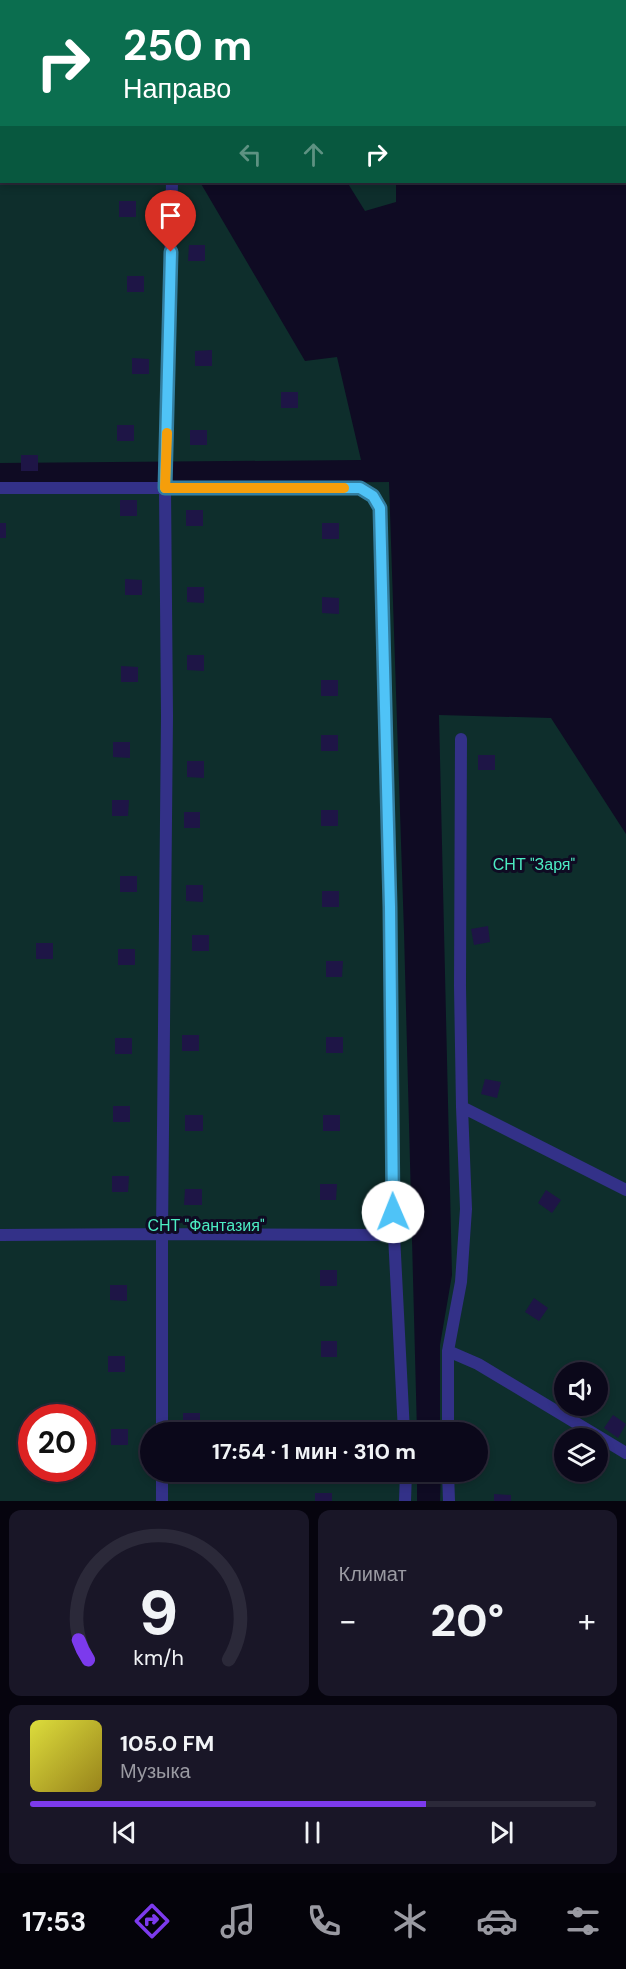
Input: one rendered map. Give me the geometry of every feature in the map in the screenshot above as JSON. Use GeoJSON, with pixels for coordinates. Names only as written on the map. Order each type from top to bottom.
{"type":"FeatureCollection","features":[{"type":"Feature","properties":{"kind":"lane"},"geometry":{"type":"LineString","coordinates":[[162,1422],[167,716],[165,488],[172,183]]}},
{"type":"Feature","properties":{"kind":"lane"},"geometry":{"type":"LineString","coordinates":[[0,488],[360,488],[373,496],[380,508],[390,919],[394,1235],[403,1422]]}},
{"type":"Feature","properties":{"kind":"lane"},"geometry":{"type":"LineString","coordinates":[[448,1422],[448,1351],[461,1282],[466,1209],[462,1107],[461,739]]}},
{"type":"Feature","properties":{"kind":"lane"},"geometry":{"type":"LineString","coordinates":[[462,1107],[626,1190]]}},
{"type":"Feature","properties":{"kind":"lane"},"geometry":{"type":"LineString","coordinates":[[0,1235],[394,1235]]}},
{"type":"Feature","properties":{"kind":"lane"},"geometry":{"type":"LineString","coordinates":[[448,1351],[478,1364],[626,1453]]}},
{"type":"Feature","properties":{"kind":"lane"},"geometry":{"type":"LineString","coordinates":[[162,1482],[162,1501]]}},
{"type":"Feature","properties":{"kind":"lane"},"geometry":{"type":"LineString","coordinates":[[405,1501],[406,1482]]}},
{"type":"Feature","properties":{"kind":"lane"},"geometry":{"type":"LineString","coordinates":[[448,1482],[449,1501]]}},
{"type":"Feature","properties":{"kind":"green space"},"geometry":{"type":"Polygon","coordinates":[[[0,183],[201,183],[305,361],[337,357],[361,460],[0,463],[0,183]]]}},
{"type":"Feature","properties":{"kind":"green space"},"geometry":{"type":"Polygon","coordinates":[[[348,183],[396,183],[396,202],[365,211],[348,183]]]}},
{"type":"Feature","properties":{"kind":"green space","name":"СНТ \"Фантазия\""},"geometry":{"type":"Polygon","coordinates":[[[389,482],[417,1422],[140,1422],[140,1482],[417,1482],[417,1501],[0,1501],[0,485],[389,482]]]}},
{"type":"Feature","properties":{"kind":"green space","name":"СНТ \"Заря\""},"geometry":{"type":"Polygon","coordinates":[[[439,715],[551,718],[626,834],[626,1501],[440,1501],[441,1482],[488,1482],[488,1422],[440,1422],[440,1345],[452,1275],[439,715]]]}},
{"type":"Feature","properties":{"kind":"building"},"geometry":{"type":"Polygon","coordinates":[[[119,201],[136,201],[136,217],[119,217],[119,201]]]}},
{"type":"Feature","properties":{"kind":"building"},"geometry":{"type":"Polygon","coordinates":[[[189,245],[205,245],[205,261],[188,261],[189,245]]]}},
{"type":"Feature","properties":{"kind":"building"},"geometry":{"type":"Polygon","coordinates":[[[127,276],[144,276],[144,292],[127,292],[127,276]]]}},
{"type":"Feature","properties":{"kind":"building"},"geometry":{"type":"Polygon","coordinates":[[[212,350],[212,366],[195,366],[195,351],[212,350]]]}},
{"type":"Feature","properties":{"kind":"building"},"geometry":{"type":"Polygon","coordinates":[[[132,358],[149,359],[149,374],[132,374],[132,358]]]}},
{"type":"Feature","properties":{"kind":"building"},"geometry":{"type":"Polygon","coordinates":[[[281,392],[298,392],[298,408],[281,408],[281,392]]]}},
{"type":"Feature","properties":{"kind":"building"},"geometry":{"type":"Polygon","coordinates":[[[117,425],[134,425],[134,441],[117,441],[117,425]]]}},
{"type":"Feature","properties":{"kind":"building"},"geometry":{"type":"Polygon","coordinates":[[[190,430],[207,430],[207,445],[190,445],[190,430]]]}},
{"type":"Feature","properties":{"kind":"building"},"geometry":{"type":"Polygon","coordinates":[[[21,455],[38,455],[38,471],[21,471],[21,455]]]}},
{"type":"Feature","properties":{"kind":"building"},"geometry":{"type":"Polygon","coordinates":[[[120,500],[137,500],[137,516],[120,516],[120,500]]]}},
{"type":"Feature","properties":{"kind":"building"},"geometry":{"type":"Polygon","coordinates":[[[186,510],[203,510],[203,526],[186,526],[186,510]]]}},
{"type":"Feature","properties":{"kind":"building"},"geometry":{"type":"Polygon","coordinates":[[[0,523],[6,523],[6,538],[0,538],[0,523]]]}},
{"type":"Feature","properties":{"kind":"building"},"geometry":{"type":"Polygon","coordinates":[[[322,523],[339,523],[339,539],[322,539],[322,523]]]}},
{"type":"Feature","properties":{"kind":"building"},"geometry":{"type":"Polygon","coordinates":[[[125,579],[142,580],[142,595],[125,595],[125,579]]]}},
{"type":"Feature","properties":{"kind":"building"},"geometry":{"type":"Polygon","coordinates":[[[187,587],[204,587],[204,603],[187,602],[187,587]]]}},
{"type":"Feature","properties":{"kind":"building"},"geometry":{"type":"Polygon","coordinates":[[[322,597],[339,598],[339,614],[322,613],[322,597]]]}},
{"type":"Feature","properties":{"kind":"building"},"geometry":{"type":"Polygon","coordinates":[[[187,655],[204,655],[204,671],[187,670],[187,655]]]}},
{"type":"Feature","properties":{"kind":"building"},"geometry":{"type":"Polygon","coordinates":[[[121,666],[138,667],[138,682],[121,682],[121,666]]]}},
{"type":"Feature","properties":{"kind":"building"},"geometry":{"type":"Polygon","coordinates":[[[321,680],[338,680],[338,696],[321,696],[321,680]]]}},
{"type":"Feature","properties":{"kind":"building"},"geometry":{"type":"Polygon","coordinates":[[[321,735],[338,735],[338,751],[321,751],[321,735]]]}},
{"type":"Feature","properties":{"kind":"building"},"geometry":{"type":"Polygon","coordinates":[[[113,742],[130,742],[130,758],[113,757],[113,742]]]}},
{"type":"Feature","properties":{"kind":"building"},"geometry":{"type":"Polygon","coordinates":[[[478,755],[495,755],[495,770],[478,770],[478,755]]]}},
{"type":"Feature","properties":{"kind":"building"},"geometry":{"type":"Polygon","coordinates":[[[187,761],[204,761],[204,778],[187,777],[187,761]]]}},
{"type":"Feature","properties":{"kind":"building"},"geometry":{"type":"Polygon","coordinates":[[[112,800],[129,800],[128,816],[112,816],[112,800]]]}},
{"type":"Feature","properties":{"kind":"building"},"geometry":{"type":"Polygon","coordinates":[[[321,810],[338,810],[338,826],[321,826],[321,810]]]}},
{"type":"Feature","properties":{"kind":"building"},"geometry":{"type":"Polygon","coordinates":[[[184,812],[200,812],[200,828],[184,828],[184,812]]]}},
{"type":"Feature","properties":{"kind":"building"},"geometry":{"type":"Polygon","coordinates":[[[120,876],[137,876],[137,892],[120,892],[120,876]]]}},
{"type":"Feature","properties":{"kind":"building"},"geometry":{"type":"Polygon","coordinates":[[[186,885],[203,885],[203,902],[186,901],[186,885]]]}},
{"type":"Feature","properties":{"kind":"building"},"geometry":{"type":"Polygon","coordinates":[[[322,891],[339,891],[339,907],[322,907],[322,891]]]}},
{"type":"Feature","properties":{"kind":"building"},"geometry":{"type":"Polygon","coordinates":[[[488,926],[490,942],[474,945],[471,929],[488,926]]]}},
{"type":"Feature","properties":{"kind":"building"},"geometry":{"type":"Polygon","coordinates":[[[192,935],[209,935],[209,951],[192,951],[192,935]]]}},
{"type":"Feature","properties":{"kind":"building"},"geometry":{"type":"Polygon","coordinates":[[[36,943],[53,943],[53,959],[36,959],[36,943]]]}},
{"type":"Feature","properties":{"kind":"building"},"geometry":{"type":"Polygon","coordinates":[[[118,949],[135,949],[135,965],[118,965],[118,949]]]}},
{"type":"Feature","properties":{"kind":"building"},"geometry":{"type":"Polygon","coordinates":[[[326,961],[343,961],[342,977],[326,977],[326,961]]]}},
{"type":"Feature","properties":{"kind":"building"},"geometry":{"type":"Polygon","coordinates":[[[182,1035],[199,1035],[199,1051],[182,1051],[182,1035]]]}},
{"type":"Feature","properties":{"kind":"building"},"geometry":{"type":"Polygon","coordinates":[[[326,1037],[343,1037],[343,1053],[326,1053],[326,1037]]]}},
{"type":"Feature","properties":{"kind":"building"},"geometry":{"type":"Polygon","coordinates":[[[115,1038],[132,1038],[132,1054],[115,1054],[115,1038]]]}},
{"type":"Feature","properties":{"kind":"building"},"geometry":{"type":"Polygon","coordinates":[[[485,1079],[501,1082],[497,1098],[481,1094],[485,1079]]]}},
{"type":"Feature","properties":{"kind":"building"},"geometry":{"type":"Polygon","coordinates":[[[113,1106],[130,1106],[130,1122],[113,1122],[113,1106]]]}},
{"type":"Feature","properties":{"kind":"building"},"geometry":{"type":"Polygon","coordinates":[[[185,1115],[203,1115],[203,1131],[185,1131],[185,1115]]]}},
{"type":"Feature","properties":{"kind":"building"},"geometry":{"type":"Polygon","coordinates":[[[323,1115],[340,1115],[340,1131],[323,1131],[323,1115]]]}},
{"type":"Feature","properties":{"kind":"building"},"geometry":{"type":"Polygon","coordinates":[[[112,1176],[129,1176],[128,1192],[112,1192],[112,1176]]]}},
{"type":"Feature","properties":{"kind":"building"},"geometry":{"type":"Polygon","coordinates":[[[320,1184],[337,1184],[336,1200],[320,1200],[320,1184]]]}},
{"type":"Feature","properties":{"kind":"building"},"geometry":{"type":"Polygon","coordinates":[[[185,1189],[202,1189],[202,1205],[184,1205],[185,1189]]]}},
{"type":"Feature","properties":{"kind":"building"},"geometry":{"type":"Polygon","coordinates":[[[546,1190],[561,1200],[552,1213],[538,1203],[546,1190]]]}},
{"type":"Feature","properties":{"kind":"building"},"geometry":{"type":"Polygon","coordinates":[[[320,1270],[337,1270],[337,1286],[320,1286],[320,1270]]]}},
{"type":"Feature","properties":{"kind":"building"},"geometry":{"type":"Polygon","coordinates":[[[110,1285],[127,1285],[127,1301],[110,1300],[110,1285]]]}},
{"type":"Feature","properties":{"kind":"building"},"geometry":{"type":"Polygon","coordinates":[[[534,1298],[548,1308],[539,1321],[525,1312],[534,1298]]]}},
{"type":"Feature","properties":{"kind":"building"},"geometry":{"type":"Polygon","coordinates":[[[321,1341],[337,1341],[337,1357],[321,1357],[321,1341]]]}},
{"type":"Feature","properties":{"kind":"building"},"geometry":{"type":"Polygon","coordinates":[[[108,1356],[125,1356],[125,1372],[108,1372],[108,1356]]]}},
{"type":"Feature","properties":{"kind":"building"},"geometry":{"type":"Polygon","coordinates":[[[183,1413],[200,1413],[200,1422],[183,1422],[183,1413]]]}},
{"type":"Feature","properties":{"kind":"building"},"geometry":{"type":"Polygon","coordinates":[[[613,1415],[626,1424],[618,1438],[608,1431],[608,1428],[604,1428],[613,1415]]]}},
{"type":"Feature","properties":{"kind":"building"},"geometry":{"type":"Polygon","coordinates":[[[111,1429],[128,1429],[128,1445],[111,1445],[111,1429]]]}},
{"type":"Feature","properties":{"kind":"building"},"geometry":{"type":"Polygon","coordinates":[[[315,1493],[332,1493],[332,1501],[315,1501],[315,1493]]]}},
{"type":"Feature","properties":{"kind":"building"},"geometry":{"type":"Polygon","coordinates":[[[494,1494],[511,1495],[511,1501],[494,1501],[494,1494]]]}},
{"type":"Feature","properties":{"kind":"slow traffic"},"geometry":{"type":"LineString","coordinates":[[167,433],[165,488],[344,488]]}},
{"type":"Feature","properties":{"kind":"route"},"geometry":{"type":"LineString","coordinates":[[171,252],[165,488],[360,488],[373,496],[380,508],[390,907],[393,1212]]}}]}
